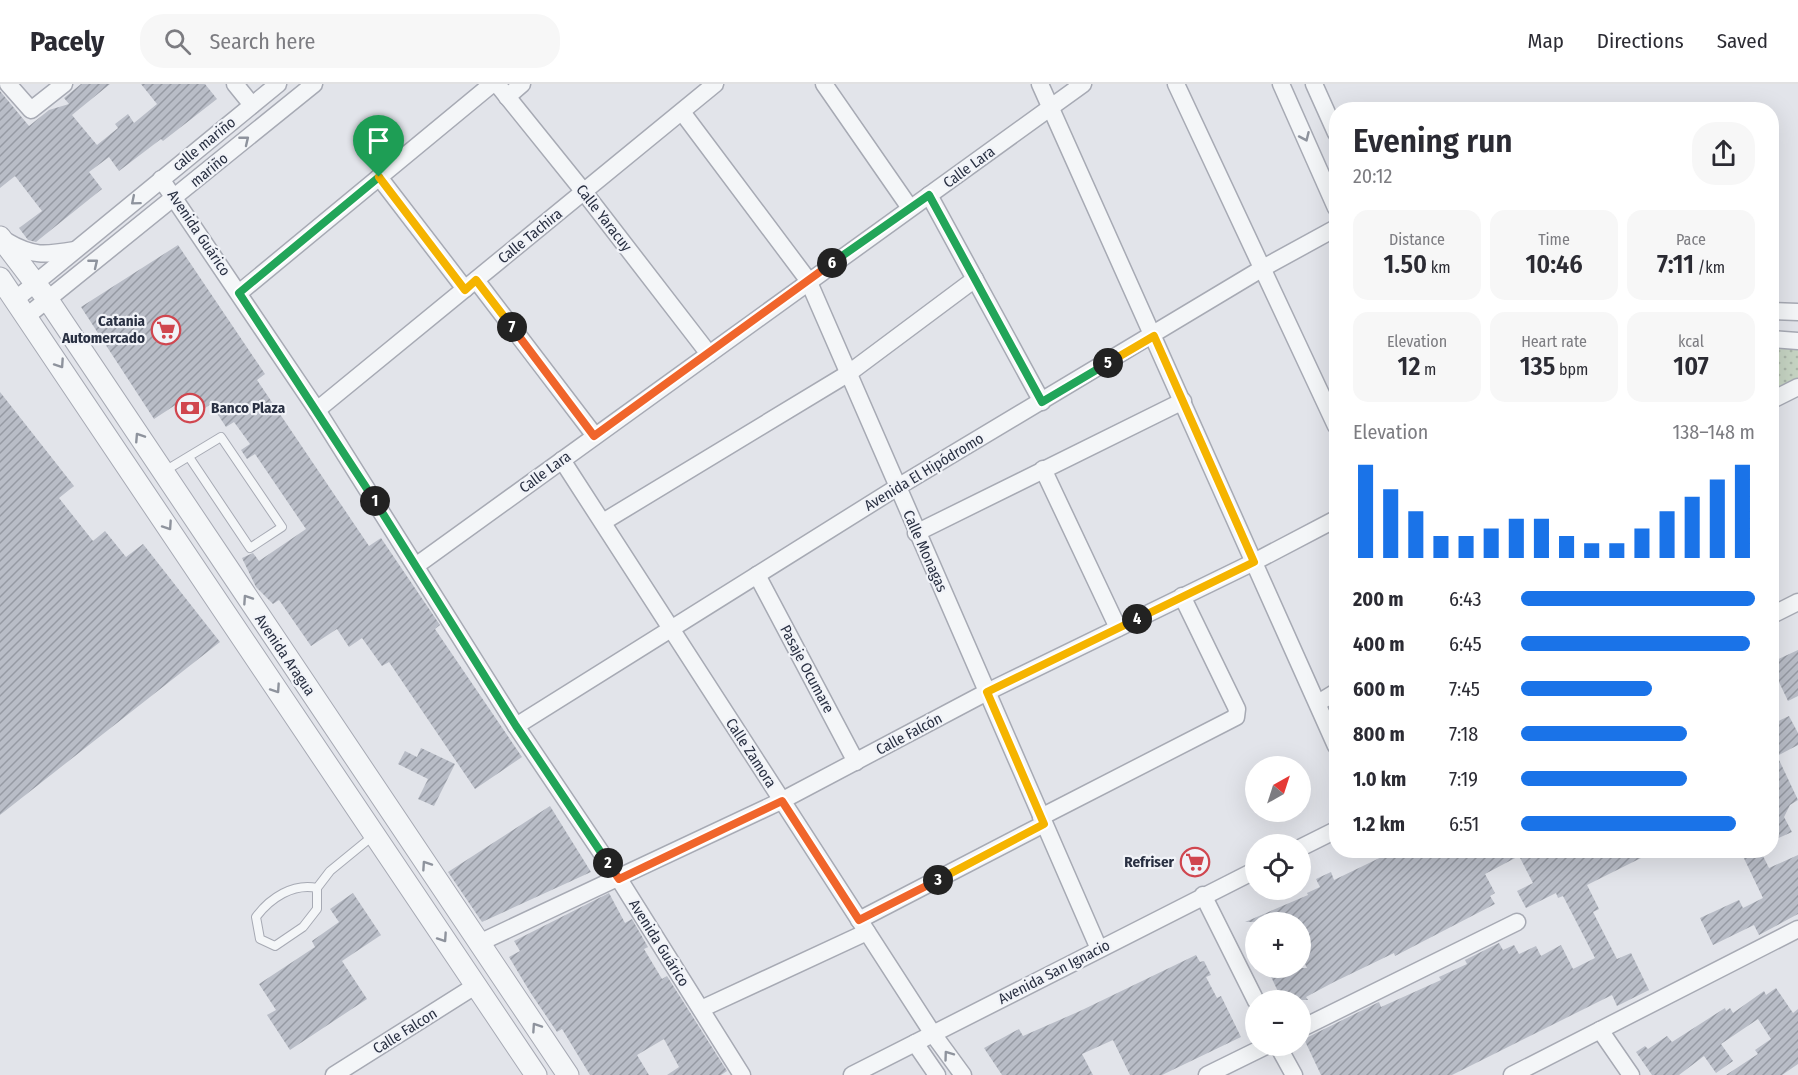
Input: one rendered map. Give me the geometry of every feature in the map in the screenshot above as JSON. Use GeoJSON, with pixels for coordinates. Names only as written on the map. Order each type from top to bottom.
{"type":"FeatureCollection","features":[{"type":"Feature","properties":{"kind":"street"},"geometry":{"type":"LineString","coordinates":[[8,84],[28,109],[33,109],[64,84]]}},
{"type":"Feature","properties":{"kind":"street"},"geometry":{"type":"LineString","coordinates":[[235,84],[252,105]]}},
{"type":"Feature","properties":{"kind":"street","name":"calle mariño"},"geometry":{"type":"LineString","coordinates":[[22,307],[36,282],[278,84]]}},
{"type":"Feature","properties":{"kind":"street","name":"mariño"},"geometry":{"type":"LineString","coordinates":[[22,307],[48,300],[314,84]]}},
{"type":"Feature","properties":{"kind":"street"},"geometry":{"type":"LineString","coordinates":[[239,293],[379,177],[499,88],[522,84]]}},
{"type":"Feature","properties":{"kind":"street","name":"Calle Tachira"},"geometry":{"type":"LineString","coordinates":[[317,410],[715,84]]}},
{"type":"Feature","properties":{"kind":"street"},"geometry":{"type":"LineString","coordinates":[[824,84],[910,208]]}},
{"type":"Feature","properties":{"kind":"street"},"geometry":{"type":"LineString","coordinates":[[1040,84],[1329,729]]}},
{"type":"Feature","properties":{"kind":"street","name":"Calle Lara"},"geometry":{"type":"LineString","coordinates":[[417,566],[808,280],[1083,84]]}},
{"type":"Feature","properties":{"kind":"street"},"geometry":{"type":"LineString","coordinates":[[1176,84],[1329,411]]}},
{"type":"Feature","properties":{"kind":"street"},"geometry":{"type":"LineString","coordinates":[[1281,84],[1329,192]]}},
{"type":"Feature","properties":{"kind":"street"},"geometry":{"type":"LineString","coordinates":[[1314,84],[1329,117]]}},
{"type":"Feature","properties":{"kind":"street","name":"Calle Yaracuy"},"geometry":{"type":"LineString","coordinates":[[499,88],[584,192],[709,354]]}},
{"type":"Feature","properties":{"kind":"street","name":"Calle Monagas"},"geometry":{"type":"LineString","coordinates":[[682,112],[808,280],[896,488],[1099,949]]}},
{"type":"Feature","properties":{"kind":"street"},"geometry":{"type":"LineString","coordinates":[[379,177],[594,436]]}},
{"type":"Feature","properties":{"kind":"street","name":"Avenida Guárico"},"geometry":{"type":"LineString","coordinates":[[161,179],[176,197],[317,410],[516,726],[619,879],[742,1075]]}},
{"type":"Feature","properties":{"kind":"street"},"geometry":{"type":"LineString","coordinates":[[929,195],[1042,402]]}},
{"type":"Feature","properties":{"kind":"street","name":"Avenida El Hipódromo"},"geometry":{"type":"LineString","coordinates":[[516,726],[896,488],[1154,336],[1263,268],[1329,232]]}},
{"type":"Feature","properties":{"kind":"street"},"geometry":{"type":"LineString","coordinates":[[0,237],[23,251],[39,255],[76,250]]}},
{"type":"Feature","properties":{"kind":"street","name":"Avenida Aragua"},"geometry":{"type":"LineString","coordinates":[[0,237],[36,282],[568,1075]]}},
{"type":"Feature","properties":{"kind":"street","name":"Avenida Aragua"},"geometry":{"type":"LineString","coordinates":[[0,278],[22,307],[536,1075]]}},
{"type":"Feature","properties":{"kind":"street"},"geometry":{"type":"LineString","coordinates":[[603,522],[849,373],[975,279]]}},
{"type":"Feature","properties":{"kind":"street"},"geometry":{"type":"LineString","coordinates":[[1779,311],[1798,312]]}},
{"type":"Feature","properties":{"kind":"street"},"geometry":{"type":"LineString","coordinates":[[1779,340],[1798,341]]}},
{"type":"Feature","properties":{"kind":"street"},"geometry":{"type":"LineString","coordinates":[[1779,396],[1798,387]]}},
{"type":"Feature","properties":{"kind":"street"},"geometry":{"type":"LineString","coordinates":[[916,533],[1183,401]]}},
{"type":"Feature","properties":{"kind":"street","name":"Calle Zamora"},"geometry":{"type":"LineString","coordinates":[[561,460],[933,1034],[963,1075]]}},
{"type":"Feature","properties":{"kind":"street"},"geometry":{"type":"LineString","coordinates":[[1043,469],[1118,628]]}},
{"type":"Feature","properties":{"kind":"street","name":"Calle Falcón"},"geometry":{"type":"LineString","coordinates":[[479,944],[782,801],[987,692],[1254,562],[1329,523]]}},
{"type":"Feature","properties":{"kind":"street","name":"Pasaje Ocumare"},"geometry":{"type":"LineString","coordinates":[[758,575],[856,762]]}},
{"type":"Feature","properties":{"kind":"street"},"geometry":{"type":"LineString","coordinates":[[701,1009],[863,926],[1043,820],[1236,717],[1237,709],[1182,596]]}},
{"type":"Feature","properties":{"kind":"street"},"geometry":{"type":"LineString","coordinates":[[1779,612],[1798,602]]}},
{"type":"Feature","properties":{"kind":"street"},"geometry":{"type":"LineString","coordinates":[[1318,703],[1329,696]]}},
{"type":"Feature","properties":{"kind":"street"},"geometry":{"type":"LineString","coordinates":[[1311,842],[1329,834]]}},
{"type":"Feature","properties":{"kind":"street","name":"Avenida San Ignacio"},"geometry":{"type":"LineString","coordinates":[[852,1075],[1245,875]]}},
{"type":"Feature","properties":{"kind":"street"},"geometry":{"type":"LineString","coordinates":[[1203,895],[1250,990]]}},
{"type":"Feature","properties":{"kind":"street"},"geometry":{"type":"LineString","coordinates":[[1311,1024],[1516,921]]}},
{"type":"Feature","properties":{"kind":"street"},"geometry":{"type":"LineString","coordinates":[[1512,1075],[1798,929]]}},
{"type":"Feature","properties":{"kind":"street","name":"Calle Falcon"},"geometry":{"type":"LineString","coordinates":[[334,1075],[475,986]]}},
{"type":"Feature","properties":{"kind":"street"},"geometry":{"type":"LineString","coordinates":[[1600,1030],[1631,1075]]}},
{"type":"Feature","properties":{"kind":"street"},"geometry":{"type":"LineString","coordinates":[[915,1043],[937,1075]]}},
{"type":"Feature","properties":{"kind":"street"},"geometry":{"type":"LineString","coordinates":[[1207,1075],[1246,1056]]}},
{"type":"Feature","properties":{"kind":"street"},"geometry":{"type":"LineString","coordinates":[[1284,1056],[1294,1075]]}},
{"type":"Feature","properties":{"kind":"lane"},"geometry":{"type":"LineString","coordinates":[[163,472],[189,456],[222,437],[282,527],[250,548],[189,456]]}},
{"type":"Feature","properties":{"kind":"lane"},"geometry":{"type":"LineString","coordinates":[[317,888],[304,885],[263,907],[256,916],[260,939],[274,946],[303,927],[316,909],[317,888],[330,871],[374,835]]}},
{"type":"Feature","properties":{"kind":"green space"},"geometry":{"type":"Polygon","coordinates":[[[1779,344],[1798,344],[1798,380],[1779,391],[1779,344]]]}},
{"type":"Feature","properties":{"kind":"building"},"geometry":{"type":"Polygon","coordinates":[[[81,84],[110,84],[72,115],[97,145],[118,128],[115,124],[128,114],[134,123],[157,104],[141,84],[205,84],[217,99],[163,141],[161,139],[119,171],[109,157],[89,172],[102,189],[36,242],[28,240],[19,228],[42,211],[15,176],[0,188],[0,91],[29,126],[49,110],[69,104],[64,98],[81,84]]]}},
{"type":"Feature","properties":{"kind":"building"},"geometry":{"type":"Polygon","coordinates":[[[178,245],[265,374],[257,380],[369,546],[381,538],[440,625],[435,629],[522,757],[475,789],[389,662],[382,666],[362,638],[349,647],[337,629],[311,646],[279,600],[273,604],[256,587],[242,558],[253,553],[259,561],[306,529],[255,454],[247,459],[241,450],[250,444],[234,422],[226,427],[211,404],[190,418],[180,402],[154,419],[81,307],[178,245]]]}},
{"type":"Feature","properties":{"kind":"building"},"geometry":{"type":"Polygon","coordinates":[[[0,392],[74,486],[59,498],[93,541],[105,531],[126,557],[143,544],[220,642],[0,815],[0,392]]]}},
{"type":"Feature","properties":{"kind":"building"},"geometry":{"type":"Polygon","coordinates":[[[1798,650],[1798,696],[1788,701],[1779,682],[1779,659],[1798,650]]]}},
{"type":"Feature","properties":{"kind":"building"},"geometry":{"type":"Polygon","coordinates":[[[1789,716],[1798,733],[1798,745],[1779,755],[1779,721],[1789,716]]]}},
{"type":"Feature","properties":{"kind":"building"},"geometry":{"type":"Polygon","coordinates":[[[421,748],[455,764],[434,806],[418,799],[428,779],[398,764],[405,751],[417,757],[421,748]]]}},
{"type":"Feature","properties":{"kind":"building"},"geometry":{"type":"Polygon","coordinates":[[[1779,760],[1798,800],[1790,805],[1784,817],[1792,832],[1779,838],[1779,760]]]}},
{"type":"Feature","properties":{"kind":"building"},"geometry":{"type":"Polygon","coordinates":[[[550,806],[591,872],[482,922],[448,872],[550,806]]]}},
{"type":"Feature","properties":{"kind":"building"},"geometry":{"type":"Polygon","coordinates":[[[1798,855],[1798,914],[1759,935],[1754,925],[1713,945],[1700,918],[1739,900],[1743,908],[1763,898],[1744,858],[1764,858],[1769,868],[1798,855]]]}},
{"type":"Feature","properties":{"kind":"building"},"geometry":{"type":"Polygon","coordinates":[[[1379,858],[1515,858],[1485,874],[1495,893],[1490,896],[1495,904],[1395,956],[1394,953],[1311,994],[1311,990],[1277,990],[1272,978],[1311,978],[1311,912],[1268,912],[1296,900],[1311,900],[1311,891],[1320,887],[1316,879],[1331,872],[1334,880],[1379,858]]]}},
{"type":"Feature","properties":{"kind":"building"},"geometry":{"type":"Polygon","coordinates":[[[1520,858],[1641,858],[1587,885],[1599,909],[1593,912],[1617,959],[1631,953],[1649,990],[1617,1006],[1612,995],[1452,1075],[1321,1075],[1311,1054],[1311,1036],[1379,1002],[1381,1007],[1441,980],[1439,977],[1467,964],[1465,960],[1499,943],[1503,950],[1514,945],[1519,954],[1536,946],[1541,956],[1561,945],[1573,969],[1595,958],[1563,896],[1558,898],[1556,893],[1526,908],[1517,891],[1533,883],[1520,858]]]}},
{"type":"Feature","properties":{"kind":"building"},"geometry":{"type":"Polygon","coordinates":[[[353,893],[381,935],[342,961],[367,999],[290,1050],[267,1015],[276,1010],[259,984],[315,947],[312,941],[339,922],[330,909],[353,893]]]}},
{"type":"Feature","properties":{"kind":"building"},"geometry":{"type":"Polygon","coordinates":[[[609,893],[625,923],[632,919],[648,947],[644,949],[662,979],[667,976],[727,1071],[721,1075],[667,1075],[679,1067],[664,1039],[637,1055],[649,1075],[590,1075],[562,1029],[557,1032],[530,992],[509,957],[520,951],[514,941],[609,893]]]}},
{"type":"Feature","properties":{"kind":"building"},"geometry":{"type":"Polygon","coordinates":[[[1196,955],[1200,962],[1204,961],[1211,975],[1206,977],[1217,998],[1221,996],[1241,1037],[1162,1075],[1130,1075],[1113,1040],[1082,1054],[1093,1075],[1002,1075],[984,1048],[1019,1029],[1023,1036],[1080,1011],[1196,955]]]}},
{"type":"Feature","properties":{"kind":"building"},"geometry":{"type":"Polygon","coordinates":[[[1776,988],[1793,1013],[1798,1009],[1798,1064],[1782,1075],[1726,1075],[1758,1054],[1755,1050],[1771,1039],[1758,1019],[1721,1044],[1733,1061],[1716,1073],[1704,1056],[1679,1075],[1652,1075],[1636,1052],[1645,1046],[1648,1049],[1667,1036],[1672,1042],[1725,1008],[1726,1011],[1730,1008],[1733,1013],[1764,991],[1766,995],[1776,988]]]}},
{"type":"Feature","properties":{"kind":"place","name":"Catania Automercado"},"geometry":{"type":"Point","coordinates":[166,330]}},
{"type":"Feature","properties":{"kind":"place","name":"Banco Plaza"},"geometry":{"type":"Point","coordinates":[190,408]}},
{"type":"Feature","properties":{"kind":"place","name":"Refriser"},"geometry":{"type":"Point","coordinates":[1195,862]}},
{"type":"Feature","properties":{"kind":"route"},"geometry":{"type":"LineString","coordinates":[[379,177],[465,290],[476,280],[594,436],[929,195],[1042,402],[1154,336],[1254,562],[987,692],[1044,824],[859,920],[782,801],[619,879],[516,726],[417,566],[239,293],[379,177]]}}]}
